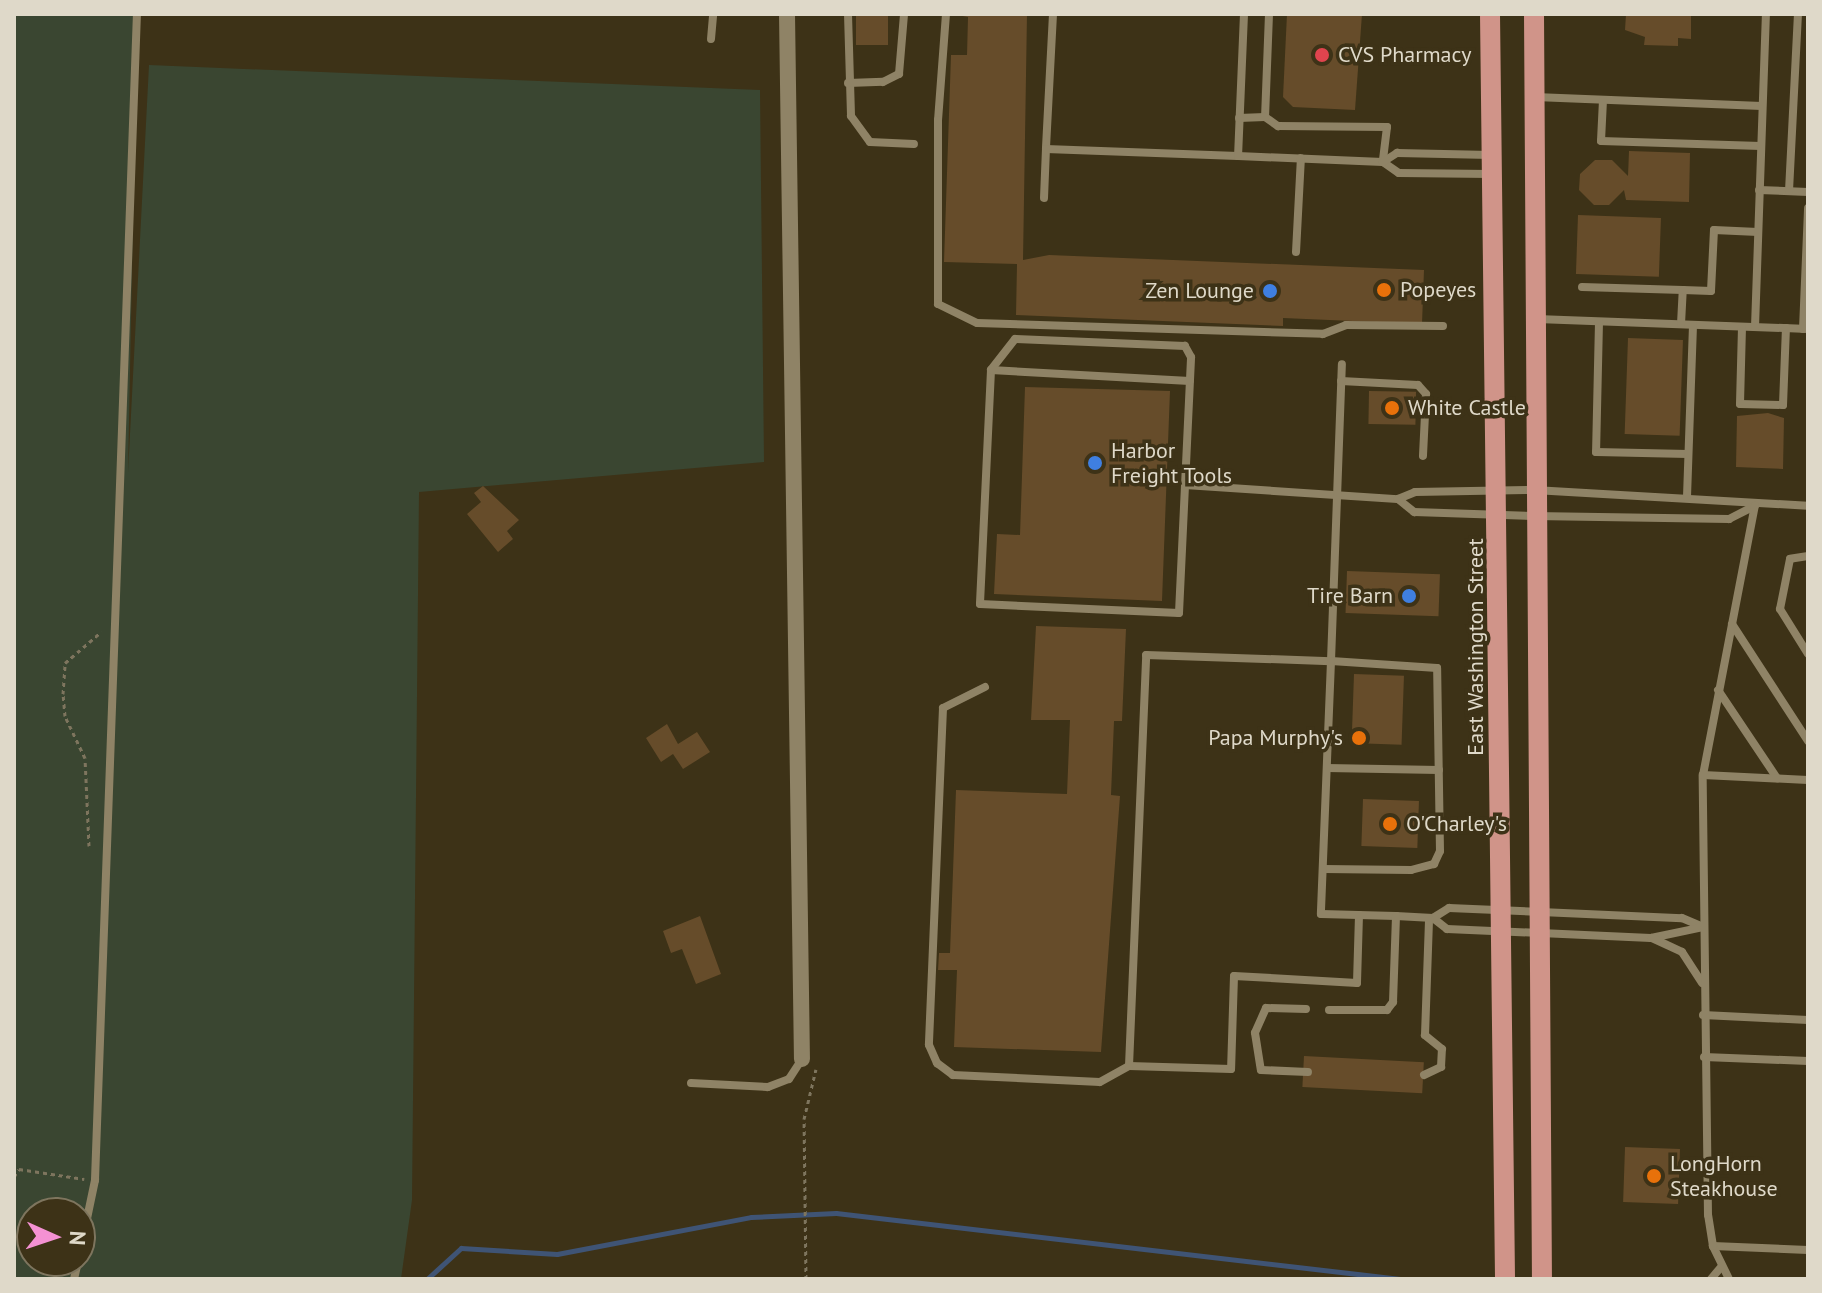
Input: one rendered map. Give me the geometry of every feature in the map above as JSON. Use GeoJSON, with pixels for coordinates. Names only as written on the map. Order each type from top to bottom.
{"type":"FeatureCollection","features":[{"type":"Feature","properties":{"kind":"main road","name":"East Washington Street"},"geometry":{"type":"LineString","coordinates":[[1490,14],[1499,493],[1505,1279]]}},
{"type":"Feature","properties":{"kind":"main road"},"geometry":{"type":"LineString","coordinates":[[1534,14],[1534,516],[1542,1279]]}},
{"type":"Feature","properties":{"kind":"street"},"geometry":{"type":"LineString","coordinates":[[787,14],[802,1059]]}},
{"type":"Feature","properties":{"kind":"lane"},"geometry":{"type":"LineString","coordinates":[[91,1197],[95,1180],[137,14]]}},
{"type":"Feature","properties":{"kind":"lane"},"geometry":{"type":"LineString","coordinates":[[711,39],[713,14]]}},
{"type":"Feature","properties":{"kind":"lane"},"geometry":{"type":"LineString","coordinates":[[848,14],[851,116],[870,142],[914,144]]}},
{"type":"Feature","properties":{"kind":"lane"},"geometry":{"type":"LineString","coordinates":[[848,83],[883,82],[899,74],[904,14]]}},
{"type":"Feature","properties":{"kind":"lane"},"geometry":{"type":"LineString","coordinates":[[946,14],[938,120],[938,304],[977,323],[1323,334],[1346,325],[1443,326]]}},
{"type":"Feature","properties":{"kind":"lane"},"geometry":{"type":"LineString","coordinates":[[1044,198],[1053,14]]}},
{"type":"Feature","properties":{"kind":"lane"},"geometry":{"type":"LineString","coordinates":[[1238,156],[1244,14]]}},
{"type":"Feature","properties":{"kind":"lane"},"geometry":{"type":"LineString","coordinates":[[1265,117],[1269,14]]}},
{"type":"Feature","properties":{"kind":"lane"},"geometry":{"type":"LineString","coordinates":[[1755,327],[1766,14]]}},
{"type":"Feature","properties":{"kind":"lane"},"geometry":{"type":"LineString","coordinates":[[1789,191],[1798,14]]}},
{"type":"Feature","properties":{"kind":"lane"},"geometry":{"type":"LineString","coordinates":[[1535,97],[1762,106]]}},
{"type":"Feature","properties":{"kind":"lane"},"geometry":{"type":"LineString","coordinates":[[1603,100],[1601,141],[1761,146]]}},
{"type":"Feature","properties":{"kind":"lane"},"geometry":{"type":"LineString","coordinates":[[1239,118],[1265,117],[1278,126],[1387,127],[1383,162]]}},
{"type":"Feature","properties":{"kind":"lane"},"geometry":{"type":"LineString","coordinates":[[1046,149],[1383,162],[1399,173],[1492,164]]}},
{"type":"Feature","properties":{"kind":"lane"},"geometry":{"type":"LineString","coordinates":[[1383,162],[1397,153],[1492,164]]}},
{"type":"Feature","properties":{"kind":"lane"},"geometry":{"type":"LineString","coordinates":[[1296,252],[1301,158]]}},
{"type":"Feature","properties":{"kind":"lane"},"geometry":{"type":"LineString","coordinates":[[1759,190],[1808,192]]}},
{"type":"Feature","properties":{"kind":"lane"},"geometry":{"type":"LineString","coordinates":[[1534,319],[1806,329],[1808,208]]}},
{"type":"Feature","properties":{"kind":"lane"},"geometry":{"type":"LineString","coordinates":[[1582,287],[1711,291],[1714,230],[1758,232]]}},
{"type":"Feature","properties":{"kind":"lane"},"geometry":{"type":"LineString","coordinates":[[1681,324],[1683,290]]}},
{"type":"Feature","properties":{"kind":"lane"},"geometry":{"type":"LineString","coordinates":[[1599,322],[1596,452],[1688,454]]}},
{"type":"Feature","properties":{"kind":"lane"},"geometry":{"type":"LineString","coordinates":[[1687,497],[1693,325]]}},
{"type":"Feature","properties":{"kind":"lane"},"geometry":{"type":"LineString","coordinates":[[1742,327],[1740,404],[1783,405],[1786,328]]}},
{"type":"Feature","properties":{"kind":"lane"},"geometry":{"type":"LineString","coordinates":[[1015,339],[1185,346],[1190,381],[1179,613],[980,604],[991,370],[1015,339]]}},
{"type":"Feature","properties":{"kind":"lane"},"geometry":{"type":"LineString","coordinates":[[1342,364],[1321,914],[1431,918],[1447,929],[1651,938],[1703,927]]}},
{"type":"Feature","properties":{"kind":"lane"},"geometry":{"type":"LineString","coordinates":[[991,370],[1190,381]]}},
{"type":"Feature","properties":{"kind":"lane"},"geometry":{"type":"LineString","coordinates":[[1341,381],[1418,385],[1426,394],[1423,456]]}},
{"type":"Feature","properties":{"kind":"lane"},"geometry":{"type":"LineString","coordinates":[[1185,485],[1398,499],[1415,492],[1499,493],[1534,490],[1687,497],[1755,506],[1808,506]]}},
{"type":"Feature","properties":{"kind":"lane"},"geometry":{"type":"LineString","coordinates":[[1398,499],[1414,512],[1534,516],[1729,519],[1755,506]]}},
{"type":"Feature","properties":{"kind":"lane"},"geometry":{"type":"LineString","coordinates":[[1729,1279],[1713,1246],[1703,1015],[1703,775],[1755,506]]}},
{"type":"Feature","properties":{"kind":"lane"},"geometry":{"type":"LineString","coordinates":[[1807,557],[1790,559],[1780,609],[1808,654]]}},
{"type":"Feature","properties":{"kind":"lane"},"geometry":{"type":"LineString","coordinates":[[1732,623],[1808,741]]}},
{"type":"Feature","properties":{"kind":"lane"},"geometry":{"type":"LineString","coordinates":[[1129,1066],[1146,655],[1437,668],[1440,851],[1434,864],[1411,870],[1324,869]]}},
{"type":"Feature","properties":{"kind":"lane"},"geometry":{"type":"LineString","coordinates":[[985,687],[943,708],[929,1045],[937,1063],[953,1075],[1100,1082],[1129,1066],[1231,1069],[1234,976],[1357,983],[1359,915]]}},
{"type":"Feature","properties":{"kind":"lane"},"geometry":{"type":"LineString","coordinates":[[1718,690],[1777,778]]}},
{"type":"Feature","properties":{"kind":"lane"},"geometry":{"type":"LineString","coordinates":[[1327,768],[1439,770]]}},
{"type":"Feature","properties":{"kind":"lane"},"geometry":{"type":"LineString","coordinates":[[1703,775],[1808,780]]}},
{"type":"Feature","properties":{"kind":"lane"},"geometry":{"type":"LineString","coordinates":[[1431,918],[1449,908],[1682,918],[1703,927]]}},
{"type":"Feature","properties":{"kind":"lane"},"geometry":{"type":"LineString","coordinates":[[1329,1010],[1387,1010],[1393,1002],[1396,916]]}},
{"type":"Feature","properties":{"kind":"lane"},"geometry":{"type":"LineString","coordinates":[[1424,1075],[1441,1067],[1442,1049],[1425,1035],[1431,918]]}},
{"type":"Feature","properties":{"kind":"lane"},"geometry":{"type":"LineString","coordinates":[[1651,938],[1682,952],[1703,985]]}},
{"type":"Feature","properties":{"kind":"lane"},"geometry":{"type":"LineString","coordinates":[[1306,1009],[1266,1008],[1255,1033],[1261,1070],[1308,1072]]}},
{"type":"Feature","properties":{"kind":"lane"},"geometry":{"type":"LineString","coordinates":[[1703,1015],[1808,1020]]}},
{"type":"Feature","properties":{"kind":"lane"},"geometry":{"type":"LineString","coordinates":[[1704,1057],[1808,1061]]}},
{"type":"Feature","properties":{"kind":"lane"},"geometry":{"type":"LineString","coordinates":[[691,1083],[768,1087],[789,1079],[802,1059]]}},
{"type":"Feature","properties":{"kind":"lane"},"geometry":{"type":"LineString","coordinates":[[1713,1246],[1808,1250]]}},
{"type":"Feature","properties":{"kind":"lane"},"geometry":{"type":"LineString","coordinates":[[1711,1279],[1721,1267]]}},
{"type":"Feature","properties":{"kind":"path"},"geometry":{"type":"LineString","coordinates":[[89,846],[93,831],[85,758],[65,716],[65,663],[115,613]]}},
{"type":"Feature","properties":{"kind":"path"},"geometry":{"type":"LineString","coordinates":[[14,1177],[19,1169],[95,1180]]}},
{"type":"Feature","properties":{"kind":"path"},"geometry":{"type":"LineString","coordinates":[[804,1190],[806,1279]]}},
{"type":"Feature","properties":{"kind":"green space"},"geometry":{"type":"Polygon","coordinates":[[[14,14],[137,14],[128,473],[149,65],[760,90],[764,462],[419,492],[412,1200],[401,1279],[14,1279],[14,14]]]}},
{"type":"Feature","properties":{"kind":"building"},"geometry":{"type":"Polygon","coordinates":[[[856,14],[888,14],[888,45],[856,45],[856,14]]]}},
{"type":"Feature","properties":{"kind":"building"},"geometry":{"type":"Polygon","coordinates":[[[952,14],[1027,14],[1023,260],[1049,255],[1424,270],[1422,324],[1283,318],[1283,326],[1016,315],[1017,264],[944,262],[951,55],[967,55],[968,17],[952,14]]]}},
{"type":"Feature","properties":{"kind":"building","name":"CVS Pharmacy"},"geometry":{"type":"Polygon","coordinates":[[[1287,14],[1362,14],[1355,110],[1293,107],[1283,97],[1287,14]]]}},
{"type":"Feature","properties":{"kind":"building"},"geometry":{"type":"Polygon","coordinates":[[[1626,14],[1691,14],[1691,39],[1678,38],[1678,46],[1644,45],[1645,37],[1625,30],[1626,14]]]}},
{"type":"Feature","properties":{"kind":"building"},"geometry":{"type":"Polygon","coordinates":[[[1629,151],[1690,153],[1689,202],[1626,200],[1624,190],[1609,205],[1594,205],[1579,190],[1580,174],[1595,160],[1612,160],[1628,176],[1629,151]]]}},
{"type":"Feature","properties":{"kind":"building"},"geometry":{"type":"Polygon","coordinates":[[[1578,215],[1661,218],[1659,277],[1576,274],[1578,215]]]}},
{"type":"Feature","properties":{"kind":"building"},"geometry":{"type":"Polygon","coordinates":[[[1628,338],[1683,340],[1680,436],[1625,434],[1628,338]]]}},
{"type":"Feature","properties":{"kind":"building","name":"Harbor Freight Tools"},"geometry":{"type":"Polygon","coordinates":[[[1025,387],[1170,391],[1162,601],[994,594],[997,534],[1020,535],[1025,387]]]}},
{"type":"Feature","properties":{"kind":"building","name":"White Castle"},"geometry":{"type":"Polygon","coordinates":[[[1369,391],[1416,392],[1415,425],[1368,424],[1369,391]]]}},
{"type":"Feature","properties":{"kind":"building"},"geometry":{"type":"Polygon","coordinates":[[[1768,413],[1784,418],[1783,469],[1736,467],[1737,416],[1768,413]]]}},
{"type":"Feature","properties":{"kind":"building"},"geometry":{"type":"Polygon","coordinates":[[[483,486],[519,520],[507,531],[513,539],[498,552],[467,514],[481,502],[474,493],[483,486]]]}},
{"type":"Feature","properties":{"kind":"building"},"geometry":{"type":"Polygon","coordinates":[[[1347,571],[1440,574],[1438,616],[1346,613],[1347,571]]]}},
{"type":"Feature","properties":{"kind":"building"},"geometry":{"type":"Polygon","coordinates":[[[1036,626],[1126,629],[1122,721],[1114,721],[1111,795],[1120,796],[1101,1052],[954,1047],[957,970],[938,970],[939,953],[950,953],[956,790],[1067,794],[1070,720],[1031,720],[1036,626]]]}},
{"type":"Feature","properties":{"kind":"building"},"geometry":{"type":"Polygon","coordinates":[[[1354,674],[1404,676],[1402,745],[1352,743],[1354,674]]]}},
{"type":"Feature","properties":{"kind":"building"},"geometry":{"type":"Polygon","coordinates":[[[667,724],[678,744],[697,732],[710,752],[683,769],[673,754],[661,762],[646,738],[667,724]]]}},
{"type":"Feature","properties":{"kind":"building","name":"O'Charley's"},"geometry":{"type":"Polygon","coordinates":[[[1363,799],[1419,801],[1417,848],[1361,846],[1363,799]]]}},
{"type":"Feature","properties":{"kind":"building"},"geometry":{"type":"Polygon","coordinates":[[[700,916],[721,974],[696,984],[682,949],[671,953],[663,931],[700,916]]]}},
{"type":"Feature","properties":{"kind":"building"},"geometry":{"type":"Polygon","coordinates":[[[1304,1056],[1424,1062],[1422,1093],[1302,1087],[1304,1056]]]}},
{"type":"Feature","properties":{"kind":"building","name":"LongHorn Steakhouse"},"geometry":{"type":"Polygon","coordinates":[[[1625,1147],[1680,1149],[1678,1204],[1623,1202],[1625,1147]]]}},
{"type":"Feature","properties":{"kind":"waterway"},"geometry":{"type":"LineString","coordinates":[[427,1279],[461,1248],[557,1254],[751,1217],[836,1213],[1400,1279]]}},
{"type":"Feature","properties":{"kind":"place","name":"CVS Pharmacy"},"geometry":{"type":"Point","coordinates":[1322,55]}},
{"type":"Feature","properties":{"kind":"place","name":"Popeyes"},"geometry":{"type":"Point","coordinates":[1384,290]}},
{"type":"Feature","properties":{"kind":"place","name":"Zen Lounge"},"geometry":{"type":"Point","coordinates":[1270,291]}},
{"type":"Feature","properties":{"kind":"place","name":"White Castle"},"geometry":{"type":"Point","coordinates":[1392,408]}},
{"type":"Feature","properties":{"kind":"place","name":"Harbor Freight Tools"},"geometry":{"type":"Point","coordinates":[1095,463]}},
{"type":"Feature","properties":{"kind":"place","name":"Tire Barn"},"geometry":{"type":"Point","coordinates":[1409,596]}},
{"type":"Feature","properties":{"kind":"place","name":"Papa Murphy's"},"geometry":{"type":"Point","coordinates":[1359,738]}},
{"type":"Feature","properties":{"kind":"place","name":"O'Charley's"},"geometry":{"type":"Point","coordinates":[1390,824]}},
{"type":"Feature","properties":{"kind":"place","name":"LongHorn Steakhouse"},"geometry":{"type":"Point","coordinates":[1654,1176]}}]}
